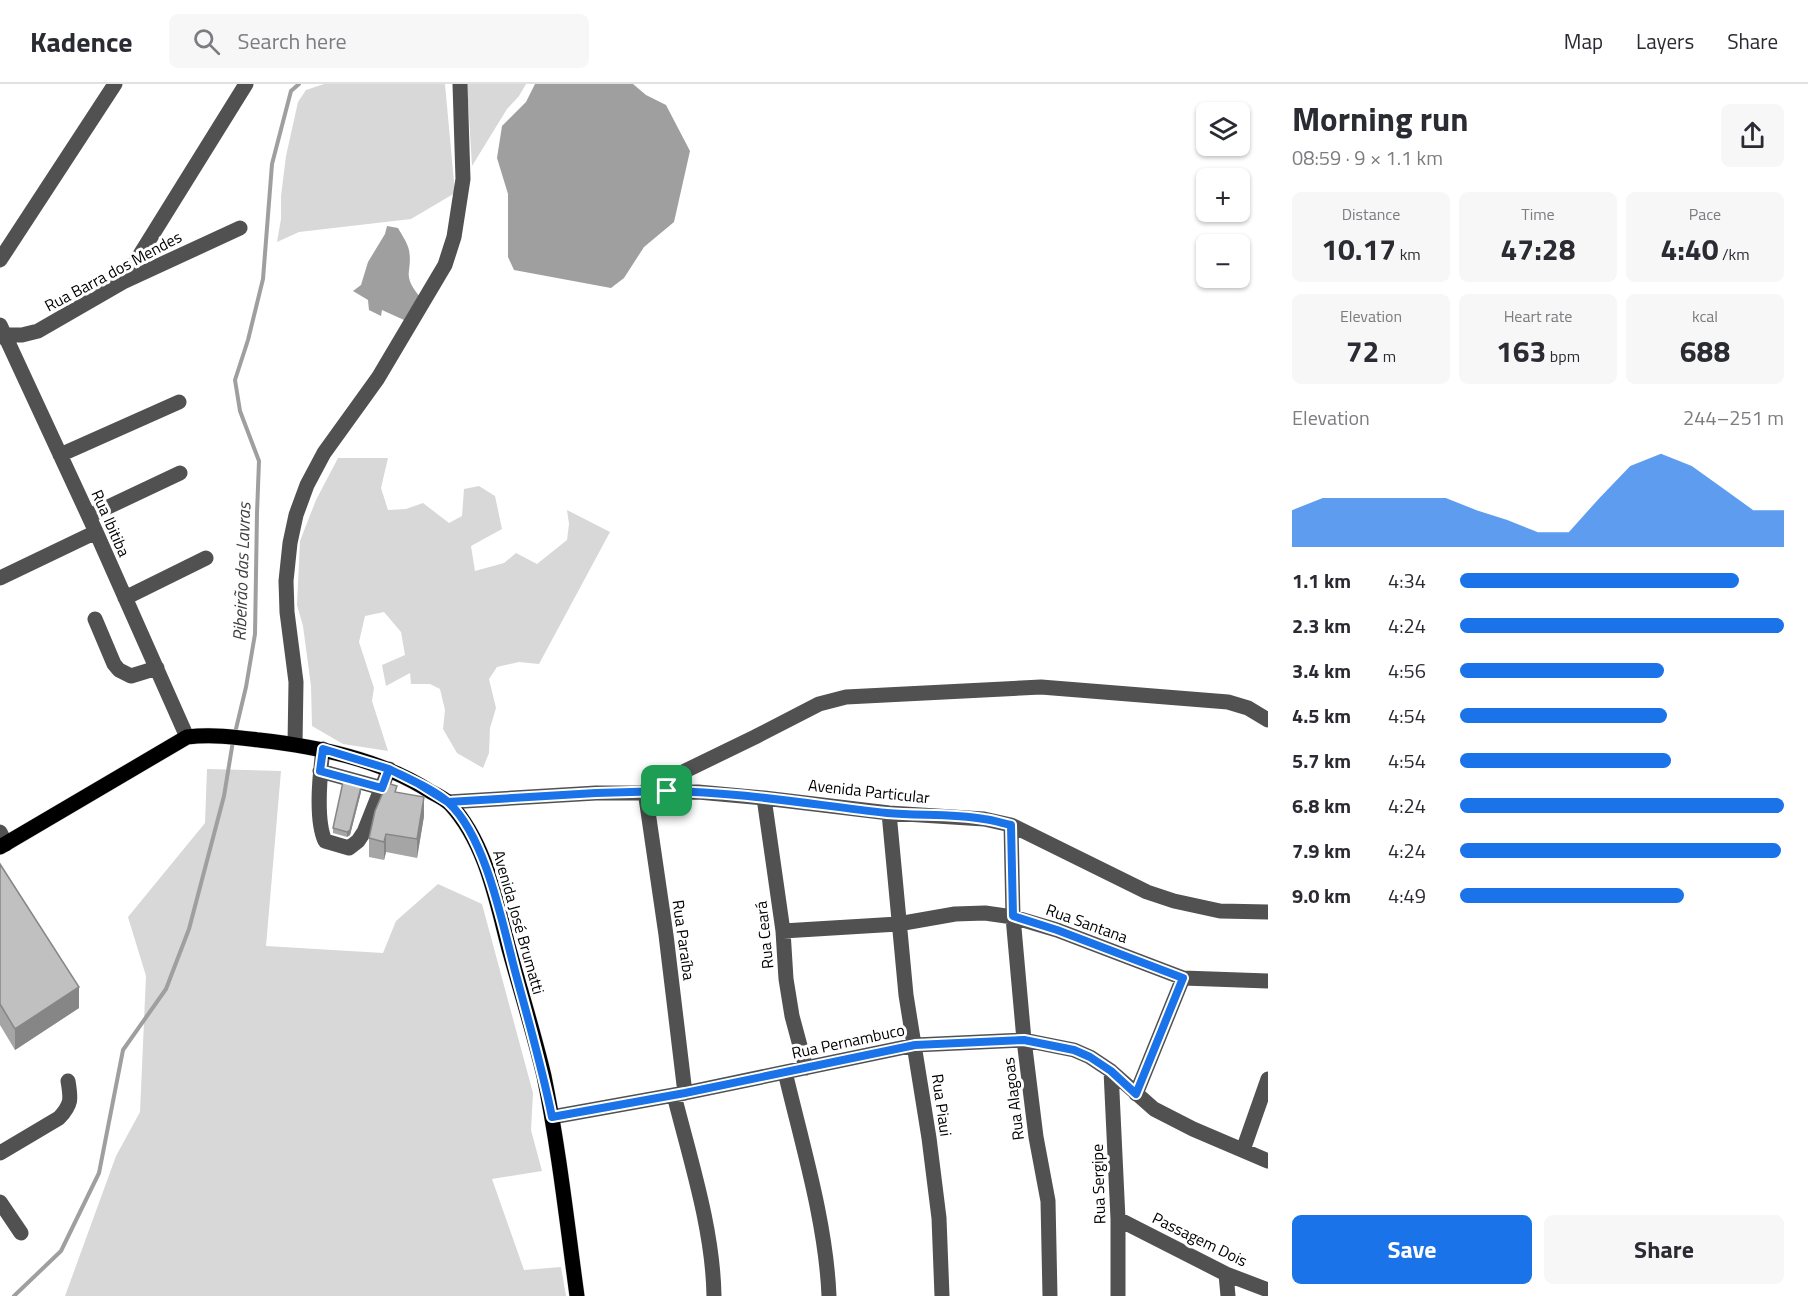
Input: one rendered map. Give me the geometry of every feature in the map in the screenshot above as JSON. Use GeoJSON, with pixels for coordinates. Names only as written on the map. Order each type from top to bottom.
{"type":"FeatureCollection","features":[{"type":"Feature","properties":{"kind":"main road","name":"Avenida José Brumatti"},"geometry":{"type":"LineString","coordinates":[[2,841],[187,737],[207,734],[323,749],[389,769],[448,802],[469,829],[483,859],[543,1074],[552,1117],[577,1296]]}},
{"type":"Feature","properties":{"kind":"street"},"geometry":{"type":"LineString","coordinates":[[0,260],[115,84]]}},
{"type":"Feature","properties":{"kind":"street"},"geometry":{"type":"LineString","coordinates":[[123,282],[246,84]]}},
{"type":"Feature","properties":{"kind":"street"},"geometry":{"type":"LineString","coordinates":[[295,744],[296,682],[287,612],[286,581],[296,515],[307,485],[324,453],[378,378],[445,265],[454,237],[463,179],[460,84]]}},
{"type":"Feature","properties":{"kind":"street","name":"Rua Barra dos Mendes"},"geometry":{"type":"LineString","coordinates":[[1,332],[22,335],[38,331],[123,282],[240,228]]}},
{"type":"Feature","properties":{"kind":"street","name":"Rua Ibitiba"},"geometry":{"type":"LineString","coordinates":[[1,332],[89,516],[187,737]]}},
{"type":"Feature","properties":{"kind":"street"},"geometry":{"type":"LineString","coordinates":[[60,455],[179,402]]}},
{"type":"Feature","properties":{"kind":"street"},"geometry":{"type":"LineString","coordinates":[[89,516],[180,473]]}},
{"type":"Feature","properties":{"kind":"street"},"geometry":{"type":"LineString","coordinates":[[0,578],[96,532]]}},
{"type":"Feature","properties":{"kind":"street"},"geometry":{"type":"LineString","coordinates":[[126,598],[206,558]]}},
{"type":"Feature","properties":{"kind":"street"},"geometry":{"type":"LineString","coordinates":[[95,619],[114,664],[119,670],[131,676],[157,669]]}},
{"type":"Feature","properties":{"kind":"street"},"geometry":{"type":"LineString","coordinates":[[667,791],[677,777],[685,771],[819,704],[846,697],[1041,687],[1228,702],[1248,708],[1268,720]]}},
{"type":"Feature","properties":{"kind":"street"},"geometry":{"type":"LineString","coordinates":[[323,749],[320,771],[320,831],[325,841],[349,848],[358,841],[364,832],[389,769]]}},
{"type":"Feature","properties":{"kind":"street"},"geometry":{"type":"LineString","coordinates":[[320,771],[382,788]]}},
{"type":"Feature","properties":{"kind":"street","name":"Rua Paraíba"},"geometry":{"type":"LineString","coordinates":[[645,791],[666,935],[680,1094],[711,1255],[714,1296]]}},
{"type":"Feature","properties":{"kind":"street","name":"Avenida Particular"},"geometry":{"type":"LineString","coordinates":[[448,802],[667,791],[764,798],[889,813],[984,819],[1011,825],[1147,892],[1174,901],[1220,911],[1268,912]]}},
{"type":"Feature","properties":{"kind":"street","name":"Rua Ceará"},"geometry":{"type":"LineString","coordinates":[[764,798],[783,931],[786,979],[792,1016],[806,1068]]}},
{"type":"Feature","properties":{"kind":"street","name":"Rua Piaui"},"geometry":{"type":"LineString","coordinates":[[889,813],[906,994],[939,1218],[942,1296]]}},
{"type":"Feature","properties":{"kind":"street","name":"Rua Alagoas"},"geometry":{"type":"LineString","coordinates":[[1011,825],[1013,916],[1024,1040],[1036,1137],[1048,1201],[1050,1296]]}},
{"type":"Feature","properties":{"kind":"street","name":"Rua Santana"},"geometry":{"type":"LineString","coordinates":[[783,931],[898,924],[955,914],[985,913],[1013,916],[1057,930],[1183,978],[1268,981]]}},
{"type":"Feature","properties":{"kind":"street"},"geometry":{"type":"LineString","coordinates":[[1136,1094],[1183,978]]}},
{"type":"Feature","properties":{"kind":"street","name":"Rua Pernambuco"},"geometry":{"type":"LineString","coordinates":[[552,1117],[680,1094],[915,1045],[1024,1040],[1074,1050],[1090,1057],[1164,1114],[1268,1161]]}},
{"type":"Feature","properties":{"kind":"street","name":"Rua Sergipe"},"geometry":{"type":"LineString","coordinates":[[1111,1071],[1118,1219],[1118,1296]]}},
{"type":"Feature","properties":{"kind":"street"},"geometry":{"type":"LineString","coordinates":[[785,1072],[810,1174],[828,1267],[829,1296]]}},
{"type":"Feature","properties":{"kind":"street"},"geometry":{"type":"LineString","coordinates":[[1244,1150],[1268,1079]]}},
{"type":"Feature","properties":{"kind":"street"},"geometry":{"type":"LineString","coordinates":[[0,1153],[59,1118],[71,1101],[68,1081]]}},
{"type":"Feature","properties":{"kind":"street"},"geometry":{"type":"LineString","coordinates":[[1,1207],[21,1233]]}},
{"type":"Feature","properties":{"kind":"street","name":"Passagem Dois"},"geometry":{"type":"LineString","coordinates":[[1118,1219],[1226,1274],[1268,1290]]}},
{"type":"Feature","properties":{"kind":"street"},"geometry":{"type":"LineString","coordinates":[[1226,1274],[1227,1296]]}},
{"type":"Feature","properties":{"kind":"shaded area"},"geometry":{"type":"Polygon","coordinates":[[[324,84],[445,84],[455,193],[411,219],[299,232],[277,242],[286,156],[298,102],[306,90],[324,84]]]}},
{"type":"Feature","properties":{"kind":"shaded area"},"geometry":{"type":"Polygon","coordinates":[[[467,84],[526,84],[507,109],[472,166],[467,84]]]}},
{"type":"Feature","properties":{"kind":"shaded area"},"geometry":{"type":"Polygon","coordinates":[[[535,84],[633,84],[646,95],[666,105],[690,151],[674,222],[644,247],[624,278],[611,288],[514,270],[508,257],[508,194],[497,158],[502,126],[526,102],[535,84]]]}},
{"type":"Feature","properties":{"kind":"shaded area"},"geometry":{"type":"Polygon","coordinates":[[[387,226],[398,228],[407,244],[410,258],[410,282],[419,296],[404,320],[382,310],[381,316],[369,310],[368,300],[353,291],[361,285],[368,262],[385,234],[387,226]]]}},
{"type":"Feature","properties":{"kind":"shaded area"},"geometry":{"type":"Polygon","coordinates":[[[338,458],[388,458],[381,488],[388,510],[406,509],[423,503],[449,523],[462,516],[464,489],[479,486],[495,496],[502,529],[471,546],[475,571],[504,563],[516,553],[537,564],[567,540],[569,524],[567,510],[610,532],[539,664],[519,662],[497,667],[489,679],[496,708],[490,728],[489,753],[483,768],[457,753],[443,729],[445,710],[440,689],[430,684],[411,684],[410,673],[386,686],[382,665],[405,655],[401,632],[384,612],[365,616],[359,642],[374,688],[372,701],[388,751],[343,744],[312,726],[311,686],[303,626],[297,605],[300,541],[316,500],[338,458]]]}},
{"type":"Feature","properties":{"kind":"shaded area"},"geometry":{"type":"Polygon","coordinates":[[[207,769],[281,771],[266,946],[383,953],[396,921],[438,884],[482,904],[533,1093],[531,1130],[542,1171],[492,1179],[524,1270],[561,1267],[566,1296],[65,1296],[116,1156],[140,1112],[146,976],[128,917],[205,823],[207,769]]]}},
{"type":"Feature","properties":{"kind":"building"},"geometry":{"type":"Polygon","coordinates":[[[343,782],[361,787],[350,830],[347,832],[333,828],[343,782]]]}},
{"type":"Feature","properties":{"kind":"building"},"geometry":{"type":"Polygon","coordinates":[[[387,783],[397,786],[395,792],[424,797],[417,839],[386,834],[384,842],[369,838],[375,811],[387,783]]]}},
{"type":"Feature","properties":{"kind":"building"},"geometry":{"type":"Polygon","coordinates":[[[0,864],[79,987],[15,1029],[0,1004],[0,864]]]}},
{"type":"Feature","properties":{"kind":"waterway","name":"Ribeirão das Lavras"},"geometry":{"type":"LineString","coordinates":[[235,733],[255,634],[259,461],[240,411],[235,380],[248,340],[263,279],[272,164],[291,91],[299,84]]}},
{"type":"Feature","properties":{"kind":"waterway","name":"Ribeirão das Lavras"},"geometry":{"type":"LineString","coordinates":[[14,1296],[61,1251],[99,1173],[123,1050],[166,989],[189,929],[224,796],[233,741]]}},
{"type":"Feature","properties":{"kind":"route"},"geometry":{"type":"LineString","coordinates":[[667,791],[448,802],[389,769],[323,749],[320,771],[382,788],[389,769],[419,784],[448,802],[469,829],[483,859],[501,920],[543,1074],[552,1117],[685,1093],[915,1045],[1024,1040],[1074,1050],[1090,1057],[1111,1071],[1136,1094],[1183,978],[1057,930],[1013,916],[1011,825],[961,816],[889,813],[764,798],[667,791]]}}]}
